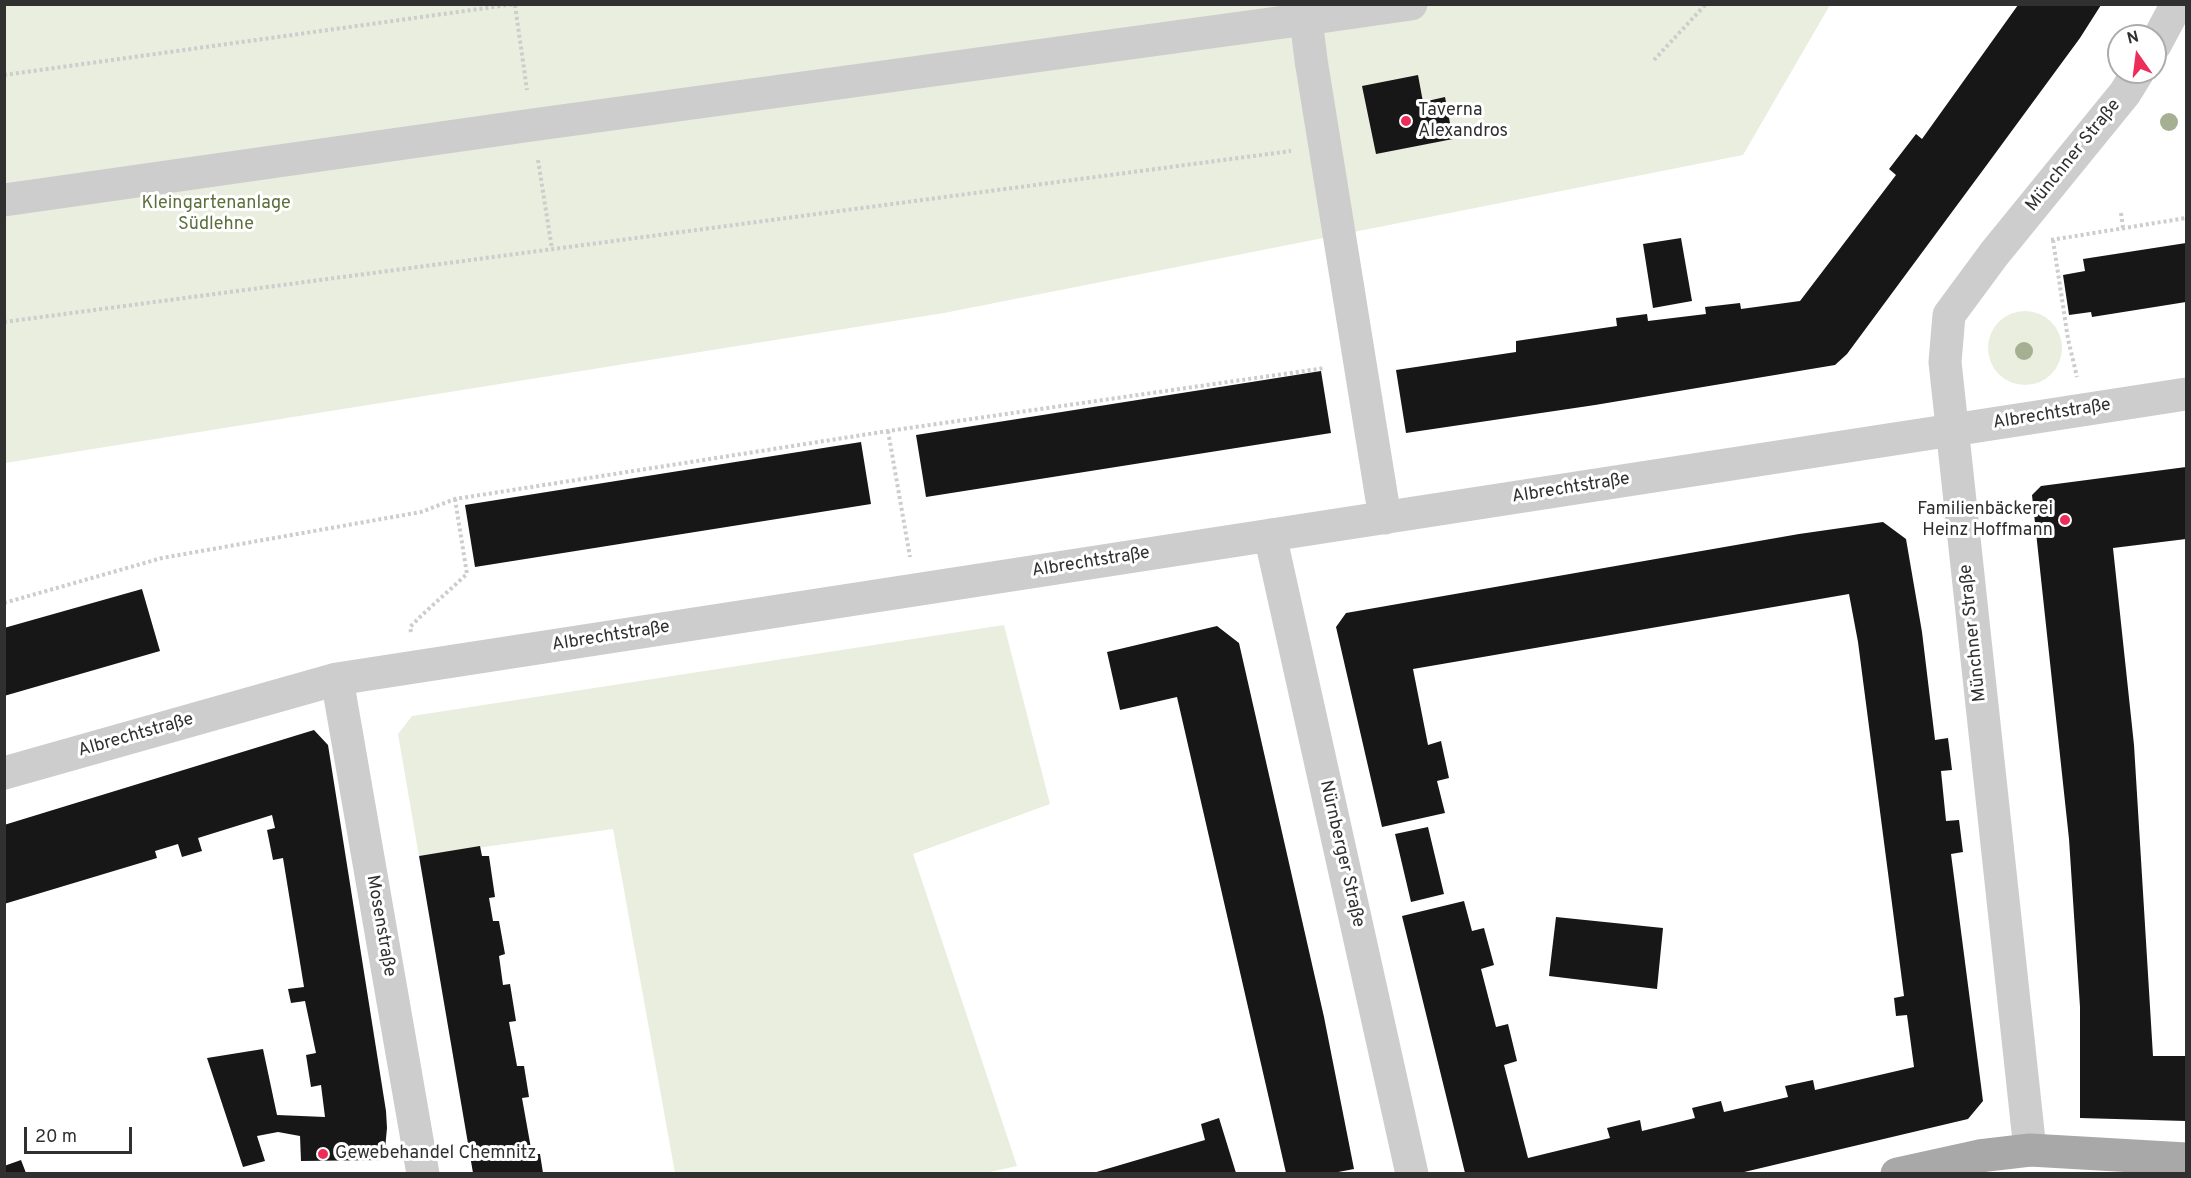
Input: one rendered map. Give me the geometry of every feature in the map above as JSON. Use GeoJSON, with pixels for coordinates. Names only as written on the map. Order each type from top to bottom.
{"type":"FeatureCollection","features":[{"type":"Feature","properties":{"kind":"main road"},"geometry":{"type":"LineString","coordinates":[[1897,1173],[1979,1156],[2030,1150],[2187,1159]]}},
{"type":"Feature","properties":{"kind":"street"},"geometry":{"type":"LineString","coordinates":[[4,200],[1411,4]]}},
{"type":"Feature","properties":{"kind":"street"},"geometry":{"type":"LineString","coordinates":[[2166,24],[2177,4]]}},
{"type":"Feature","properties":{"kind":"street"},"geometry":{"type":"LineString","coordinates":[[1306,19],[1384,518]]}},
{"type":"Feature","properties":{"kind":"street","name":"Münchner Straße"},"geometry":{"type":"LineString","coordinates":[[2030,1150],[1945,362],[1949,315],[1994,254],[2096,131],[2131,84]]}},
{"type":"Feature","properties":{"kind":"street","name":"Albrechtstraße"},"geometry":{"type":"LineString","coordinates":[[4,773],[337,679],[2187,394]]}},
{"type":"Feature","properties":{"kind":"street","name":"Nürnberger Straße"},"geometry":{"type":"LineString","coordinates":[[1270,535],[1412,1173]]}},
{"type":"Feature","properties":{"kind":"street","name":"Mosenstraße"},"geometry":{"type":"LineString","coordinates":[[337,679],[423,1173]]}},
{"type":"Feature","properties":{"kind":"path"},"geometry":{"type":"LineString","coordinates":[[4,75],[515,4]]}},
{"type":"Feature","properties":{"kind":"path"},"geometry":{"type":"LineString","coordinates":[[1654,60],[1703,10],[1706,4]]}},
{"type":"Feature","properties":{"kind":"path"},"geometry":{"type":"LineString","coordinates":[[4,322],[1325,146]]}},
{"type":"Feature","properties":{"kind":"path"},"geometry":{"type":"LineString","coordinates":[[2121,213],[2123,228]]}},
{"type":"Feature","properties":{"kind":"path"},"geometry":{"type":"LineString","coordinates":[[2086,235],[2187,218]]}},
{"type":"Feature","properties":{"kind":"path"},"geometry":{"type":"LineString","coordinates":[[2052,240],[2068,339],[2078,379]]}},
{"type":"Feature","properties":{"kind":"path"},"geometry":{"type":"LineString","coordinates":[[4,603],[162,558],[421,512],[455,499],[888,431],[1360,363]]}},
{"type":"Feature","properties":{"kind":"path"},"geometry":{"type":"LineString","coordinates":[[888,431],[916,590]]}},
{"type":"Feature","properties":{"kind":"path"},"geometry":{"type":"LineString","coordinates":[[422,615],[467,574],[455,499]]}},
{"type":"Feature","properties":{"kind":"green space","name":"Kleingartenanlage Südlehne"},"geometry":{"type":"Polygon","coordinates":[[[5,5],[1830,5],[1743,155],[944,313],[5,463],[5,5]]]}},
{"type":"Feature","properties":{"kind":"green space"},"geometry":{"type":"Polygon","coordinates":[[[2025,311],[2046,317],[2056,327],[2062,348],[2056,369],[2046,379],[2025,385],[2004,379],[1994,369],[1988,348],[1994,327],[2004,317],[2025,311]]]}},
{"type":"Feature","properties":{"kind":"green space"},"geometry":{"type":"Polygon","coordinates":[[[1004,625],[1050,804],[913,854],[1017,1166],[981,1174],[675,1173],[613,829],[419,856],[398,734],[412,716],[1004,625]]]}},
{"type":"Feature","properties":{"kind":"building"},"geometry":{"type":"Polygon","coordinates":[[[2018,5],[2101,5],[2080,38],[1986,166],[1847,354],[1835,365],[1595,405],[1406,433],[1396,370],[1516,352],[1516,341],[1617,326],[1616,318],[1647,314],[1648,321],[1706,314],[1705,307],[1740,303],[1741,309],[1800,301],[1896,175],[1889,169],[1916,134],[1922,139],[2018,5]]]}},
{"type":"Feature","properties":{"kind":"building"},"geometry":{"type":"Polygon","coordinates":[[[1418,75],[1423,102],[1445,97],[1453,139],[1376,154],[1362,86],[1418,75]]]}},
{"type":"Feature","properties":{"kind":"building"},"geometry":{"type":"Polygon","coordinates":[[[1681,238],[1692,301],[1653,308],[1643,244],[1681,238]]]}},
{"type":"Feature","properties":{"kind":"building"},"geometry":{"type":"Polygon","coordinates":[[[2186,243],[2186,302],[2092,317],[2091,312],[2069,315],[2063,275],[2085,271],[2083,259],[2186,243]]]}},
{"type":"Feature","properties":{"kind":"building"},"geometry":{"type":"Polygon","coordinates":[[[1321,371],[1331,433],[926,497],[916,435],[1321,371]]]}},
{"type":"Feature","properties":{"kind":"building"},"geometry":{"type":"Polygon","coordinates":[[[861,442],[871,504],[475,567],[465,505],[861,442]]]}},
{"type":"Feature","properties":{"kind":"building"},"geometry":{"type":"Polygon","coordinates":[[[2186,467],[2186,539],[2113,548],[2134,745],[2153,1056],[2186,1056],[2186,1121],[2080,1118],[2080,1007],[2069,839],[2032,495],[2041,486],[2186,467]]]}},
{"type":"Feature","properties":{"kind":"building"},"geometry":{"type":"Polygon","coordinates":[[[1883,522],[1906,539],[1922,632],[1935,740],[1948,738],[1952,770],[1941,771],[1946,821],[1959,820],[1963,852],[1951,854],[1983,1101],[1968,1119],[1740,1173],[1465,1173],[1402,916],[1464,901],[1472,931],[1484,928],[1494,965],[1481,969],[1496,1027],[1508,1024],[1517,1061],[1504,1065],[1528,1158],[1610,1138],[1607,1128],[1640,1120],[1642,1131],[1695,1118],[1692,1108],[1721,1101],[1724,1112],[1788,1097],[1785,1086],[1813,1080],[1815,1090],[1914,1067],[1907,1015],[1896,1016],[1894,998],[1904,996],[1858,642],[1849,594],[1413,669],[1428,745],[1441,741],[1449,778],[1437,781],[1445,813],[1382,827],[1336,627],[1346,613],[1799,534],[1883,522]]]}},
{"type":"Feature","properties":{"kind":"building"},"geometry":{"type":"Polygon","coordinates":[[[142,589],[160,651],[4,696],[4,628],[142,589]]]}},
{"type":"Feature","properties":{"kind":"building"},"geometry":{"type":"Polygon","coordinates":[[[1217,626],[1239,643],[1324,1017],[1354,1169],[1333,1173],[1286,1173],[1177,697],[1120,710],[1107,652],[1217,626]]]}},
{"type":"Feature","properties":{"kind":"building"},"geometry":{"type":"Polygon","coordinates":[[[314,730],[328,745],[386,1111],[384,1160],[301,1161],[300,1136],[278,1132],[257,1136],[265,1161],[243,1167],[207,1058],[263,1049],[277,1115],[325,1117],[321,1085],[311,1087],[306,1055],[316,1053],[305,1001],[291,1003],[288,989],[304,987],[283,858],[273,860],[267,830],[275,828],[272,815],[198,838],[202,851],[182,857],[178,844],[155,851],[157,858],[4,904],[4,825],[314,730]]]}},
{"type":"Feature","properties":{"kind":"building"},"geometry":{"type":"Polygon","coordinates":[[[1428,827],[1444,894],[1411,902],[1395,834],[1428,827]]]}},
{"type":"Feature","properties":{"kind":"building"},"geometry":{"type":"Polygon","coordinates":[[[480,846],[482,856],[489,856],[495,897],[489,898],[493,921],[499,921],[505,954],[499,956],[503,985],[510,984],[516,1021],[509,1022],[517,1066],[524,1066],[529,1097],[522,1098],[532,1154],[540,1154],[543,1173],[473,1173],[419,856],[480,846]]]}},
{"type":"Feature","properties":{"kind":"building"},"geometry":{"type":"Polygon","coordinates":[[[1556,917],[1663,928],[1657,989],[1549,976],[1556,917]]]}},
{"type":"Feature","properties":{"kind":"building"},"geometry":{"type":"Polygon","coordinates":[[[1219,1118],[1236,1173],[1093,1173],[1205,1140],[1201,1124],[1219,1118]]]}},
{"type":"Feature","properties":{"kind":"building"},"geometry":{"type":"Polygon","coordinates":[[[21,1160],[26,1173],[4,1173],[4,1166],[21,1160]]]}},
{"type":"Feature","properties":{"kind":"place","name":"Taverna Alexandros"},"geometry":{"type":"Point","coordinates":[1406,121]}},
{"type":"Feature","properties":{"kind":"place","name":"Familienbäckerei Heinz Hoffmann"},"geometry":{"type":"Point","coordinates":[2065,520]}},
{"type":"Feature","properties":{"kind":"place","name":"Gewebehandel Chemnitz"},"geometry":{"type":"Point","coordinates":[323,1154]}}]}
